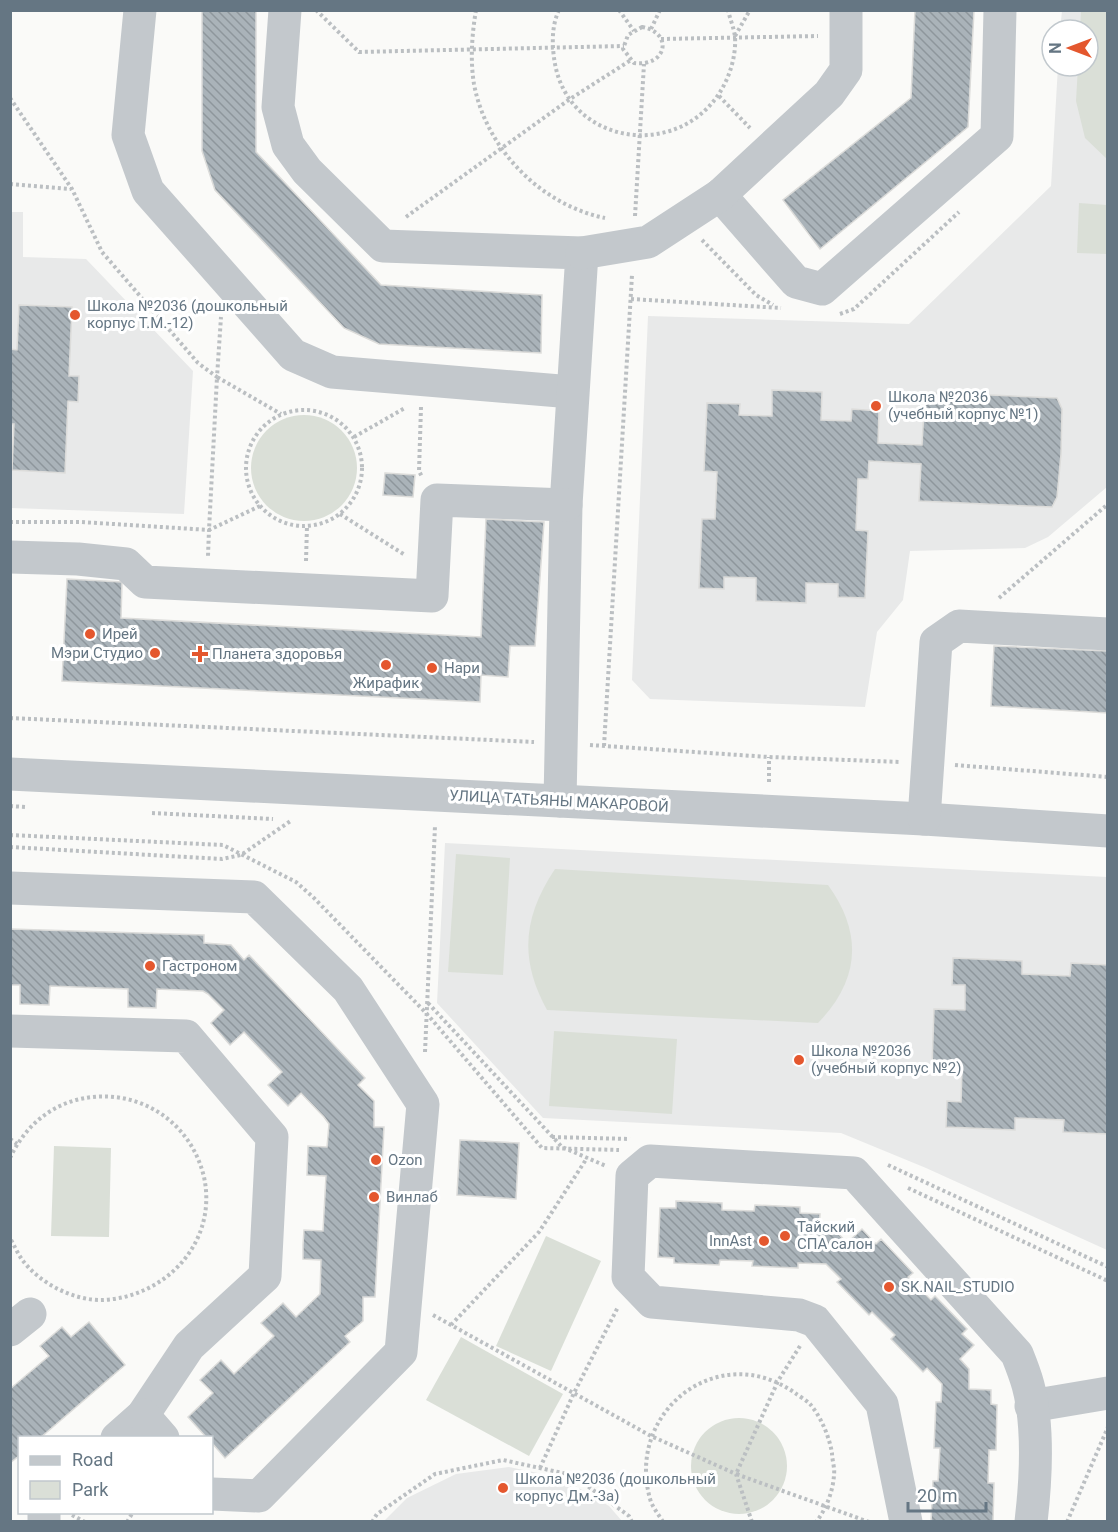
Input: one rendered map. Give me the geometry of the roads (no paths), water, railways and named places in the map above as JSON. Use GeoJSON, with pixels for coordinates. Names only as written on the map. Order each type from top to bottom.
{"type":"FeatureCollection","features":[{"type":"Feature","properties":{"kind":"street"},"geometry":{"type":"LineString","coordinates":[[140,10],[128,135],[148,191],[293,355],[332,372],[422,389],[572,392]]}},
{"type":"Feature","properties":{"kind":"street"},"geometry":{"type":"LineString","coordinates":[[285,10],[278,107],[288,145],[307,171],[383,246],[582,253],[634,235],[648,242],[720,195],[829,94],[846,70],[846,23]]}},
{"type":"Feature","properties":{"kind":"street"},"geometry":{"type":"LineString","coordinates":[[720,195],[796,282],[822,289],[997,136],[1000,10]]}},
{"type":"Feature","properties":{"kind":"street"},"geometry":{"type":"LineString","coordinates":[[560,801],[566,505],[582,253]]}},
{"type":"Feature","properties":{"kind":"street"},"geometry":{"type":"LineString","coordinates":[[10,556],[126,564],[146,582],[432,596],[437,500],[566,505]]}},
{"type":"Feature","properties":{"kind":"street"},"geometry":{"type":"LineString","coordinates":[[924,819],[936,642],[959,626],[1107,634]]}},
{"type":"Feature","properties":{"kind":"street","name":"УЛИЦА ТАТЬЯНЫ МАКАРОВОЙ"},"geometry":{"type":"LineString","coordinates":[[10,774],[924,819],[1107,831]]}},
{"type":"Feature","properties":{"kind":"street"},"geometry":{"type":"LineString","coordinates":[[10,888],[254,897],[348,989],[423,1104],[401,1352],[259,1496],[213,1494]]}},
{"type":"Feature","properties":{"kind":"street"},"geometry":{"type":"LineString","coordinates":[[10,1031],[186,1036],[272,1137],[265,1276],[189,1346],[153,1426],[120,1436]]}},
{"type":"Feature","properties":{"kind":"street"},"geometry":{"type":"LineString","coordinates":[[906,1521],[882,1404],[815,1321],[799,1315],[652,1302],[631,1281],[628,1277],[626,1163],[651,1161],[854,1173],[1017,1354],[1028,1386],[1034,1421],[1034,1492],[1031,1521]]}},
{"type":"Feature","properties":{"kind":"street"},"geometry":{"type":"LineString","coordinates":[[1031,1406],[1107,1393]]}},
{"type":"Feature","properties":{"kind":"place","name":"Школа №2036 (дошкольный корпус Т.М.-12)"},"geometry":{"type":"Point","coordinates":[75,315]}},
{"type":"Feature","properties":{"kind":"place","name":"Школа №2036 (учебный корпус №1)"},"geometry":{"type":"Point","coordinates":[876,406]}},
{"type":"Feature","properties":{"kind":"place","name":"Ирей"},"geometry":{"type":"Point","coordinates":[90,634]}},
{"type":"Feature","properties":{"kind":"place","name":"Мэри Студио"},"geometry":{"type":"Point","coordinates":[155,653]}},
{"type":"Feature","properties":{"kind":"place","name":"Планета здоровья"},"geometry":{"type":"Point","coordinates":[200,654]}},
{"type":"Feature","properties":{"kind":"place","name":"Жирафик"},"geometry":{"type":"Point","coordinates":[386,665]}},
{"type":"Feature","properties":{"kind":"place","name":"Нари"},"geometry":{"type":"Point","coordinates":[432,668]}},
{"type":"Feature","properties":{"kind":"place","name":"Гастроном"},"geometry":{"type":"Point","coordinates":[150,966]}},
{"type":"Feature","properties":{"kind":"place","name":"Школа №2036 (учебный корпус №2)"},"geometry":{"type":"Point","coordinates":[799,1060]}},
{"type":"Feature","properties":{"kind":"place","name":"Ozon"},"geometry":{"type":"Point","coordinates":[376,1160]}},
{"type":"Feature","properties":{"kind":"place","name":"Винлаб"},"geometry":{"type":"Point","coordinates":[374,1197]}},
{"type":"Feature","properties":{"kind":"place","name":"Тайский СПА салон"},"geometry":{"type":"Point","coordinates":[785,1236]}},
{"type":"Feature","properties":{"kind":"place","name":"InnAst"},"geometry":{"type":"Point","coordinates":[764,1241]}},
{"type":"Feature","properties":{"kind":"place","name":"SK.NAIL_STUDIO"},"geometry":{"type":"Point","coordinates":[889,1287]}},
{"type":"Feature","properties":{"kind":"place","name":"Школа №2036 (дошкольный корпус Дм.-3а)"},"geometry":{"type":"Point","coordinates":[503,1488]}}]}
